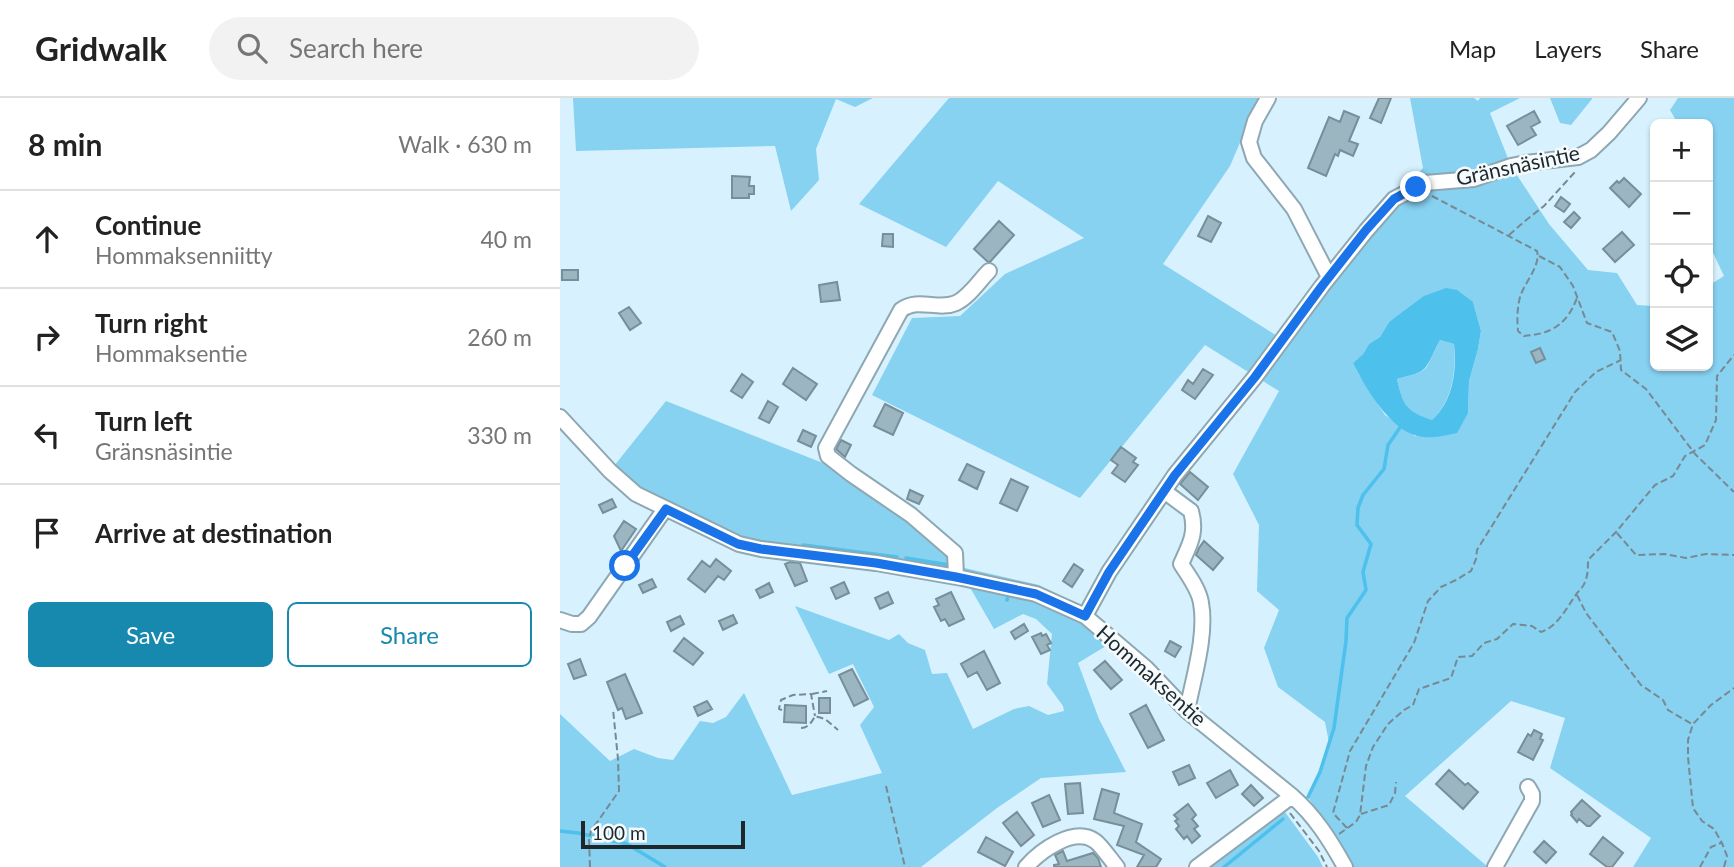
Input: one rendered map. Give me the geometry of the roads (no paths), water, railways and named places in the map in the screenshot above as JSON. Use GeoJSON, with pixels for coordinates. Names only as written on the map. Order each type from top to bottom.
{"type":"FeatureCollection","features":[{"type":"Feature","properties":{"kind":"street"},"geometry":{"type":"LineString","coordinates":[[1268,98],[1255,121],[1249,142],[1254,158],[1294,209],[1329,277]]}},
{"type":"Feature","properties":{"kind":"street","name":"Gränsnäsintie"},"geometry":{"type":"LineString","coordinates":[[1085,616],[1109,572],[1175,475],[1255,377],[1366,230],[1394,199],[1424,183],[1474,179],[1526,163],[1578,157],[1591,150],[1639,98]]}},
{"type":"Feature","properties":{"kind":"street"},"geometry":{"type":"LineString","coordinates":[[956,577],[955,553],[911,515],[828,456],[826,447],[901,310],[908,304],[947,305],[957,302],[989,271]]}},
{"type":"Feature","properties":{"kind":"street","name":"Hommaksentie"},"geometry":{"type":"LineString","coordinates":[[560,417],[610,471],[636,494],[738,544],[903,567],[1010,588],[1036,594],[1085,616],[1146,668],[1187,711],[1287,799],[1307,810],[1330,839],[1345,867]]}},
{"type":"Feature","properties":{"kind":"street"},"geometry":{"type":"LineString","coordinates":[[1164,491],[1191,510],[1195,525],[1181,564],[1201,601],[1202,637],[1187,711]]}},
{"type":"Feature","properties":{"kind":"street"},"geometry":{"type":"LineString","coordinates":[[560,620],[581,624],[589,617],[666,509]]}},
{"type":"Feature","properties":{"kind":"street"},"geometry":{"type":"LineString","coordinates":[[1495,867],[1532,801],[1528,786]]}},
{"type":"Feature","properties":{"kind":"street"},"geometry":{"type":"LineString","coordinates":[[1197,867],[1287,799]]}},
{"type":"Feature","properties":{"kind":"street"},"geometry":{"type":"LineString","coordinates":[[1026,867],[1052,845],[1075,837],[1097,842],[1117,867]]}},
{"type":"Feature","properties":{"kind":"waterway"},"geometry":{"type":"LineString","coordinates":[[1308,797],[1320,772],[1334,728],[1347,618],[1366,590],[1363,572],[1371,544],[1357,525],[1358,508],[1363,495],[1384,469],[1388,445],[1401,426]]}},
{"type":"Feature","properties":{"kind":"waterway"},"geometry":{"type":"LineString","coordinates":[[803,545],[897,557]]}},
{"type":"Feature","properties":{"kind":"waterway"},"geometry":{"type":"LineString","coordinates":[[906,558],[949,565]]}},
{"type":"Feature","properties":{"kind":"waterway"},"geometry":{"type":"LineString","coordinates":[[1007,600],[1009,591]]}},
{"type":"Feature","properties":{"kind":"waterway"},"geometry":{"type":"LineString","coordinates":[[1224,867],[1283,819]]}},
{"type":"Feature","properties":{"kind":"waterway"},"geometry":{"type":"LineString","coordinates":[[560,831],[627,844],[665,867]]}}]}
